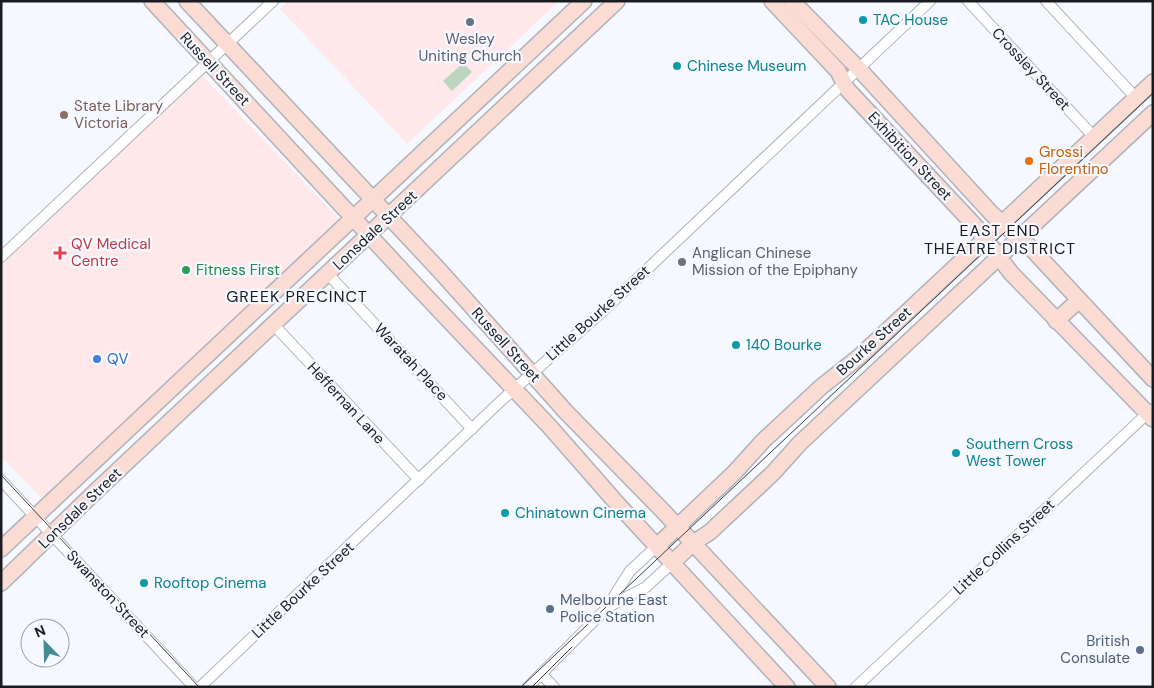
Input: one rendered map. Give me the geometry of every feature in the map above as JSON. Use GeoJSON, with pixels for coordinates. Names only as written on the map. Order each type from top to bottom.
{"type":"FeatureCollection","features":[{"type":"Feature","properties":{"kind":"main road","name":"Russell Street"},"geometry":{"type":"LineString","coordinates":[[152,1],[369,236],[515,388],[656,546],[787,687]]}},
{"type":"Feature","properties":{"kind":"main road","name":"Russell Street"},"geometry":{"type":"LineString","coordinates":[[187,1],[389,217],[566,412],[678,526],[828,687]]}},
{"type":"Feature","properties":{"kind":"main road","name":"Lonsdale Street"},"geometry":{"type":"LineString","coordinates":[[1,549],[584,1]]}},
{"type":"Feature","properties":{"kind":"main road","name":"Lonsdale Street"},"geometry":{"type":"LineString","coordinates":[[1,583],[94,492],[173,421],[617,1]]}},
{"type":"Feature","properties":{"kind":"main road","name":"Exhibition Street"},"geometry":{"type":"LineString","coordinates":[[772,1],[838,71],[847,89],[985,239],[998,258],[1056,321],[1151,414]]}},
{"type":"Feature","properties":{"kind":"main road","name":"Exhibition Street"},"geometry":{"type":"LineString","coordinates":[[792,1],[859,69],[1002,223],[1020,237],[1153,379]]}},
{"type":"Feature","properties":{"kind":"main road"},"geometry":{"type":"LineString","coordinates":[[532,50],[547,67]]}},
{"type":"Feature","properties":{"kind":"main road","name":"Bourke Street"},"geometry":{"type":"LineString","coordinates":[[656,546],[734,474],[754,450],[821,387],[860,356],[1153,82]]}},
{"type":"Feature","properties":{"kind":"main road","name":"Bourke Street"},"geometry":{"type":"LineString","coordinates":[[672,562],[693,543],[710,532],[774,473],[800,443],[1153,113]]}},
{"type":"Feature","properties":{"kind":"main road"},"geometry":{"type":"LineString","coordinates":[[462,116],[479,132]]}},
{"type":"Feature","properties":{"kind":"main road"},"geometry":{"type":"LineString","coordinates":[[909,155],[925,140]]}},
{"type":"Feature","properties":{"kind":"main road"},"geometry":{"type":"LineString","coordinates":[[302,164],[322,145]]}},
{"type":"Feature","properties":{"kind":"main road"},"geometry":{"type":"LineString","coordinates":[[393,182],[408,199]]}},
{"type":"Feature","properties":{"kind":"main road"},"geometry":{"type":"LineString","coordinates":[[1056,321],[1079,300]]}},
{"type":"Feature","properties":{"kind":"main road"},"geometry":{"type":"LineString","coordinates":[[468,340],[486,323]]}},
{"type":"Feature","properties":{"kind":"main road"},"geometry":{"type":"LineString","coordinates":[[198,365],[214,382]]}},
{"type":"Feature","properties":{"kind":"main road"},"geometry":{"type":"LineString","coordinates":[[157,404],[173,421]]}},
{"type":"Feature","properties":{"kind":"main road"},"geometry":{"type":"LineString","coordinates":[[550,427],[566,412]]}},
{"type":"Feature","properties":{"kind":"main road"},"geometry":{"type":"LineString","coordinates":[[79,476],[94,492]]}},
{"type":"Feature","properties":{"kind":"street"},"geometry":{"type":"LineString","coordinates":[[1,257],[273,1]]}},
{"type":"Feature","properties":{"kind":"street","name":"Little Bourke Street"},"geometry":{"type":"LineString","coordinates":[[200,687],[515,388],[603,311],[930,1]]}},
{"type":"Feature","properties":{"kind":"street","name":"Crossley Street"},"geometry":{"type":"LineString","coordinates":[[968,1],[1094,137]]}},
{"type":"Feature","properties":{"kind":"street"},"geometry":{"type":"LineString","coordinates":[[1046,1],[1136,98]]}},
{"type":"Feature","properties":{"kind":"street","name":"Waratah Place"},"geometry":{"type":"LineString","coordinates":[[328,274],[472,429]]}},
{"type":"Feature","properties":{"kind":"street","name":"Heffernan Lane"},"geometry":{"type":"LineString","coordinates":[[274,325],[419,480]]}},
{"type":"Feature","properties":{"kind":"street","name":"Little Collins Street"},"geometry":{"type":"LineString","coordinates":[[856,687],[1151,414]]}},
{"type":"Feature","properties":{"kind":"street","name":"Swanston Street"},"geometry":{"type":"LineString","coordinates":[[1,480],[194,687]]}},
{"type":"Feature","properties":{"kind":"street","name":"Bourke Street"},"geometry":{"type":"LineString","coordinates":[[528,687],[606,608],[630,571],[656,546]]}},
{"type":"Feature","properties":{"kind":"street","name":"Bourke Street"},"geometry":{"type":"LineString","coordinates":[[606,608],[646,587],[672,562]]}},
{"type":"Feature","properties":{"kind":"street"},"geometry":{"type":"LineString","coordinates":[[541,674],[554,687]]}},
{"type":"Feature","properties":{"kind":"shaded area"},"geometry":{"type":"Polygon","coordinates":[[[288,1],[559,1],[407,144],[280,9],[288,1]]]}},
{"type":"Feature","properties":{"kind":"shaded area","name":"QV"},"geometry":{"type":"Polygon","coordinates":[[[202,75],[341,221],[42,499],[1,456],[1,262],[202,75]]]}},
{"type":"Feature","properties":{"kind":"green space"},"geometry":{"type":"Polygon","coordinates":[[[463,63],[472,72],[452,91],[443,81],[463,63]]]}},
{"type":"Feature","properties":{"kind":"tram line"},"geometry":{"type":"LineString","coordinates":[[521,687],[1153,93]]}},
{"type":"Feature","properties":{"kind":"tram line"},"geometry":{"type":"LineString","coordinates":[[1,475],[199,687]]}},
{"type":"Feature","properties":{"kind":"tram line"},"geometry":{"type":"LineString","coordinates":[[532,687],[572,647]]}},
{"type":"Feature","properties":{"kind":"place","name":"TAC House"},"geometry":{"type":"Point","coordinates":[863,20]}},
{"type":"Feature","properties":{"kind":"place","name":"Wesley Uniting Church"},"geometry":{"type":"Point","coordinates":[470,22]}},
{"type":"Feature","properties":{"kind":"place","name":"Chinese Museum"},"geometry":{"type":"Point","coordinates":[677,66]}},
{"type":"Feature","properties":{"kind":"place","name":"State Library Victoria"},"geometry":{"type":"Point","coordinates":[64,115]}},
{"type":"Feature","properties":{"kind":"place","name":"Grossi Florentino"},"geometry":{"type":"Point","coordinates":[1029,161]}},
{"type":"Feature","properties":{"kind":"place","name":"QV Medical Centre"},"geometry":{"type":"Point","coordinates":[60,253]}},
{"type":"Feature","properties":{"kind":"place","name":"Anglican Chinese Mission of the Epiphany"},"geometry":{"type":"Point","coordinates":[682,262]}},
{"type":"Feature","properties":{"kind":"place","name":"Fitness First"},"geometry":{"type":"Point","coordinates":[186,270]}},
{"type":"Feature","properties":{"kind":"place","name":"140 Bourke"},"geometry":{"type":"Point","coordinates":[736,345]}},
{"type":"Feature","properties":{"kind":"place","name":"QV"},"geometry":{"type":"Point","coordinates":[97,359]}},
{"type":"Feature","properties":{"kind":"place","name":"Southern Cross West Tower"},"geometry":{"type":"Point","coordinates":[956,453]}},
{"type":"Feature","properties":{"kind":"place","name":"Chinatown Cinema"},"geometry":{"type":"Point","coordinates":[505,513]}},
{"type":"Feature","properties":{"kind":"place","name":"Rooftop Cinema"},"geometry":{"type":"Point","coordinates":[144,583]}},
{"type":"Feature","properties":{"kind":"place","name":"Melbourne East Police Station"},"geometry":{"type":"Point","coordinates":[550,609]}},
{"type":"Feature","properties":{"kind":"place","name":"British Consulate"},"geometry":{"type":"Point","coordinates":[1140,650]}},
{"type":"Feature","properties":{"kind":"district","name":"EAST END THEATRE DISTRICT"},"geometry":{"type":"Point","coordinates":[1000,239]}},
{"type":"Feature","properties":{"kind":"district","name":"GREEK PRECINCT"},"geometry":{"type":"Point","coordinates":[297,296]}}]}
